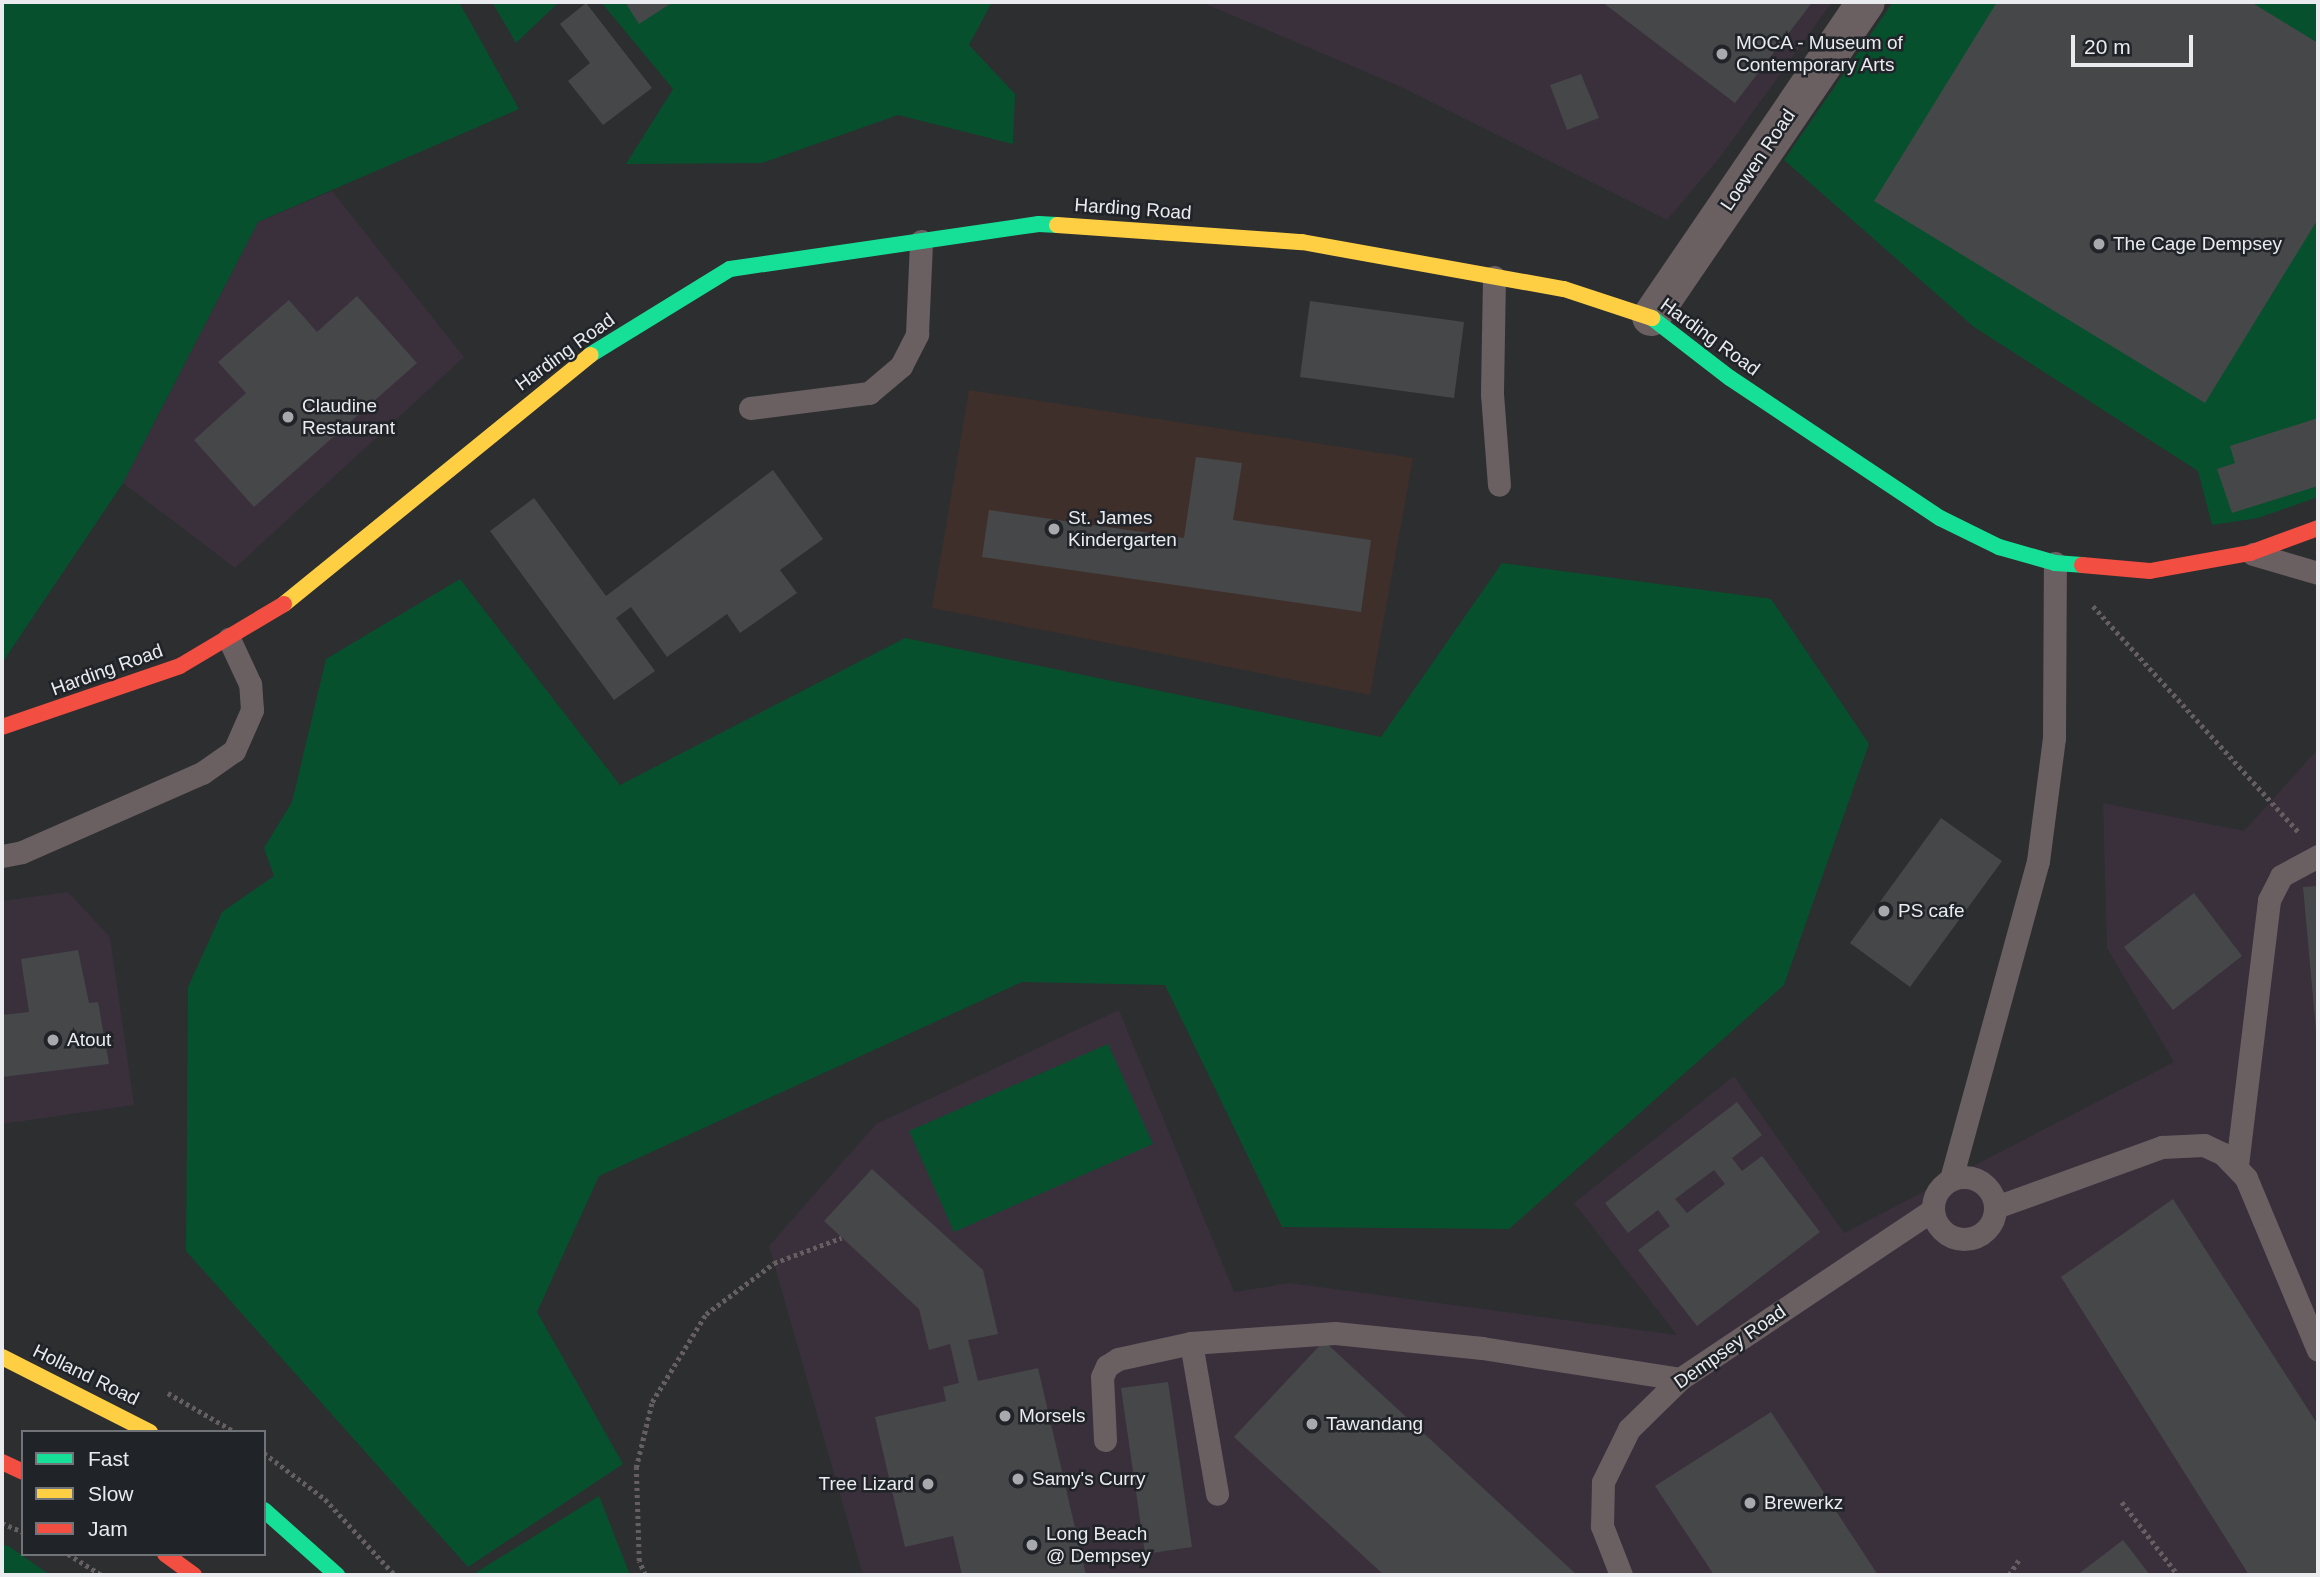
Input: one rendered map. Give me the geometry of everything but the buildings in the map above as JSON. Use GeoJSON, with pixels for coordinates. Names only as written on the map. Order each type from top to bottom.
{"type":"FeatureCollection","features":[{"type":"Feature","properties":{"kind":"street","name":"Loewen Road"},"geometry":{"type":"LineString","coordinates":[[1651,317],[1861,4]]}},
{"type":"Feature","properties":{"kind":"street","name":"Harding Road"},"geometry":{"type":"LineString","coordinates":[[2,727],[180,666],[272,614],[590,355],[730,269],[1039,224],[1301,242],[1564,289],[1651,317],[1730,378],[1940,519],[1999,547],[2055,563],[2150,571],[2250,553],[2318,528]]}},
{"type":"Feature","properties":{"kind":"street","name":"Holland Road"},"geometry":{"type":"LineString","coordinates":[[2,1357],[146,1430]]}},
{"type":"Feature","properties":{"kind":"street"},"geometry":{"type":"LineString","coordinates":[[2,1462],[21,1471]]}},
{"type":"Feature","properties":{"kind":"street"},"geometry":{"type":"LineString","coordinates":[[266,1512],[337,1575]]}},
{"type":"Feature","properties":{"kind":"street"},"geometry":{"type":"LineString","coordinates":[[168,1556],[194,1575]]}},
{"type":"Feature","properties":{"kind":"lane"},"geometry":{"type":"LineString","coordinates":[[750,408],[869,393],[901,366],[917,334],[920,241]]}},
{"type":"Feature","properties":{"kind":"lane"},"geometry":{"type":"LineString","coordinates":[[1494,277],[1492,394],[1499,485]]}},
{"type":"Feature","properties":{"kind":"lane"},"geometry":{"type":"LineString","coordinates":[[2250,553],[2318,573]]}},
{"type":"Feature","properties":{"kind":"lane"},"geometry":{"type":"LineString","coordinates":[[1951,1179],[1963,1177],[1986,1185],[1996,1207],[1987,1230],[1965,1240],[1942,1232],[1932,1210],[1934,1197],[1951,1179],[2038,861],[2054,738],[2055,563]]}},
{"type":"Feature","properties":{"kind":"lane"},"geometry":{"type":"LineString","coordinates":[[2,856],[22,852],[202,773],[234,751],[252,710],[250,684],[229,639]]}},
{"type":"Feature","properties":{"kind":"lane"},"geometry":{"type":"LineString","coordinates":[[2237,1165],[2269,900],[2281,876],[2314,850]]}},
{"type":"Feature","properties":{"kind":"lane"},"geometry":{"type":"LineString","coordinates":[[1996,1207],[2179,1143],[2204,1145],[2237,1165],[2262,1213],[2318,1350]]}},
{"type":"Feature","properties":{"kind":"lane","name":"Dempsey Road"},"geometry":{"type":"LineString","coordinates":[[1621,1575],[1602,1526],[1603,1482],[1629,1429],[1680,1379],[1932,1210]]}},
{"type":"Feature","properties":{"kind":"lane"},"geometry":{"type":"LineString","coordinates":[[1105,1440],[1102,1377],[1107,1366],[1118,1359],[1191,1343],[1335,1333],[1482,1348],[1680,1379]]}},
{"type":"Feature","properties":{"kind":"lane"},"geometry":{"type":"LineString","coordinates":[[1191,1343],[1217,1494]]}},
{"type":"Feature","properties":{"kind":"path"},"geometry":{"type":"LineString","coordinates":[[2055,563],[2314,850]]}},
{"type":"Feature","properties":{"kind":"path"},"geometry":{"type":"LineString","coordinates":[[645,1575],[639,1561],[636,1468],[652,1402],[706,1314],[774,1263],[841,1238]]}},
{"type":"Feature","properties":{"kind":"path"},"geometry":{"type":"LineString","coordinates":[[266,1455],[325,1499],[396,1575]]}},
{"type":"Feature","properties":{"kind":"path"},"geometry":{"type":"LineString","coordinates":[[2123,1502],[2178,1575]]}},
{"type":"Feature","properties":{"kind":"path"},"geometry":{"type":"LineString","coordinates":[[2,1523],[21,1531]]}},
{"type":"Feature","properties":{"kind":"path"},"geometry":{"type":"LineString","coordinates":[[71,1556],[101,1575]]}},
{"type":"Feature","properties":{"kind":"path"},"geometry":{"type":"LineString","coordinates":[[2009,1575],[2020,1558]]}},
{"type":"Feature","properties":{"kind":"shaded area"},"geometry":{"type":"Polygon","coordinates":[[[1201,2],[1832,2],[1721,156],[1667,220],[1397,85],[1201,2]]]}},
{"type":"Feature","properties":{"kind":"shaded area"},"geometry":{"type":"Polygon","coordinates":[[[332,191],[464,357],[235,568],[123,483],[258,222],[332,191]]]}},
{"type":"Feature","properties":{"kind":"shaded area"},"geometry":{"type":"Polygon","coordinates":[[[969,390],[1413,458],[1370,695],[932,608],[969,390]]]}},
{"type":"Feature","properties":{"kind":"shaded area"},"geometry":{"type":"Polygon","coordinates":[[[2318,749],[2318,1575],[863,1575],[769,1246],[876,1124],[1119,1010],[1234,1292],[1290,1283],[1677,1335],[1574,1203],[1734,1076],[1844,1233],[2174,1062],[2107,948],[2103,803],[2244,831],[2318,749]]]}},
{"type":"Feature","properties":{"kind":"shaded area"},"geometry":{"type":"Polygon","coordinates":[[[68,892],[110,937],[134,1105],[2,1124],[2,901],[68,892]]]}},
{"type":"Feature","properties":{"kind":"green space"},"geometry":{"type":"Polygon","coordinates":[[[2,2],[459,2],[519,109],[258,222],[123,483],[2,663],[2,2]]]}},
{"type":"Feature","properties":{"kind":"green space"},"geometry":{"type":"Polygon","coordinates":[[[492,2],[559,2],[516,43],[492,2]]]}},
{"type":"Feature","properties":{"kind":"green space"},"geometry":{"type":"Polygon","coordinates":[[[601,2],[992,2],[969,45],[1015,94],[1013,144],[898,115],[762,163],[626,164],[673,89],[601,2]]]}},
{"type":"Feature","properties":{"kind":"green space","name":"The Cage Dempsey"},"geometry":{"type":"Polygon","coordinates":[[[1893,2],[2318,2],[2318,497],[2258,518],[2212,525],[2198,471],[1974,327],[1784,160],[1893,2]]]}},
{"type":"Feature","properties":{"kind":"green space"},"geometry":{"type":"Polygon","coordinates":[[[1502,563],[1771,599],[1869,744],[1784,985],[1509,1229],[1282,1227],[1165,985],[1022,982],[599,1176],[537,1312],[623,1464],[468,1567],[186,1251],[188,987],[222,912],[274,876],[264,848],[292,802],[326,659],[460,579],[620,785],[905,638],[1381,737],[1502,563]]]}},
{"type":"Feature","properties":{"kind":"green space"},"geometry":{"type":"Polygon","coordinates":[[[1108,1044],[1153,1144],[954,1232],[909,1131],[1108,1044]]]}},
{"type":"Feature","properties":{"kind":"green space"},"geometry":{"type":"Polygon","coordinates":[[[599,1496],[630,1575],[472,1575],[599,1496]]]}},
{"type":"Feature","properties":{"kind":"green space"},"geometry":{"type":"Polygon","coordinates":[[[2,1544],[50,1575],[2,1575],[2,1544]]]}},
{"type":"Feature","properties":{"kind":"traffic: fast"},"geometry":{"type":"LineString","coordinates":[[590,355],[730,269],[1039,224],[1057,225]]}},
{"type":"Feature","properties":{"kind":"traffic: fast"},"geometry":{"type":"LineString","coordinates":[[1652,318],[1730,378],[1940,518],[1999,547],[2055,563],[2082,565]]}},
{"type":"Feature","properties":{"kind":"traffic: fast"},"geometry":{"type":"LineString","coordinates":[[266,1512],[337,1575]]}},
{"type":"Feature","properties":{"kind":"traffic: slow"},"geometry":{"type":"LineString","coordinates":[[1057,225],[1302,242],[1564,289],[1652,318]]}},
{"type":"Feature","properties":{"kind":"traffic: slow"},"geometry":{"type":"LineString","coordinates":[[284,604],[590,355]]}},
{"type":"Feature","properties":{"kind":"traffic: slow"},"geometry":{"type":"LineString","coordinates":[[2,1357],[146,1430]]}},
{"type":"Feature","properties":{"kind":"traffic: jam"},"geometry":{"type":"LineString","coordinates":[[2082,565],[2150,571],[2250,553],[2318,528]]}},
{"type":"Feature","properties":{"kind":"traffic: jam"},"geometry":{"type":"LineString","coordinates":[[2,727],[180,666],[284,604]]}},
{"type":"Feature","properties":{"kind":"traffic: jam"},"geometry":{"type":"LineString","coordinates":[[2,1462],[21,1471]]}},
{"type":"Feature","properties":{"kind":"traffic: jam"},"geometry":{"type":"LineString","coordinates":[[168,1556],[194,1575]]}},
{"type":"Feature","properties":{"kind":"place","name":"MOCA - Museum of Contemporary Arts"},"geometry":{"type":"Point","coordinates":[1722,54]}},
{"type":"Feature","properties":{"kind":"place","name":"The Cage Dempsey"},"geometry":{"type":"Point","coordinates":[2099,244]}},
{"type":"Feature","properties":{"kind":"place","name":"Claudine Restaurant"},"geometry":{"type":"Point","coordinates":[288,417]}},
{"type":"Feature","properties":{"kind":"place","name":"St. James Kindergarten"},"geometry":{"type":"Point","coordinates":[1054,529]}},
{"type":"Feature","properties":{"kind":"place","name":"PS cafe"},"geometry":{"type":"Point","coordinates":[1884,911]}},
{"type":"Feature","properties":{"kind":"place","name":"Atout"},"geometry":{"type":"Point","coordinates":[53,1040]}},
{"type":"Feature","properties":{"kind":"place","name":"Morsels"},"geometry":{"type":"Point","coordinates":[1005,1416]}},
{"type":"Feature","properties":{"kind":"place","name":"Tawandang"},"geometry":{"type":"Point","coordinates":[1312,1424]}},
{"type":"Feature","properties":{"kind":"place","name":"Samy's Curry"},"geometry":{"type":"Point","coordinates":[1018,1479]}},
{"type":"Feature","properties":{"kind":"place","name":"Tree Lizard"},"geometry":{"type":"Point","coordinates":[928,1484]}},
{"type":"Feature","properties":{"kind":"place","name":"Brewerkz"},"geometry":{"type":"Point","coordinates":[1750,1503]}},
{"type":"Feature","properties":{"kind":"place","name":"Long Beach @ Dempsey"},"geometry":{"type":"Point","coordinates":[1032,1545]}}]}
